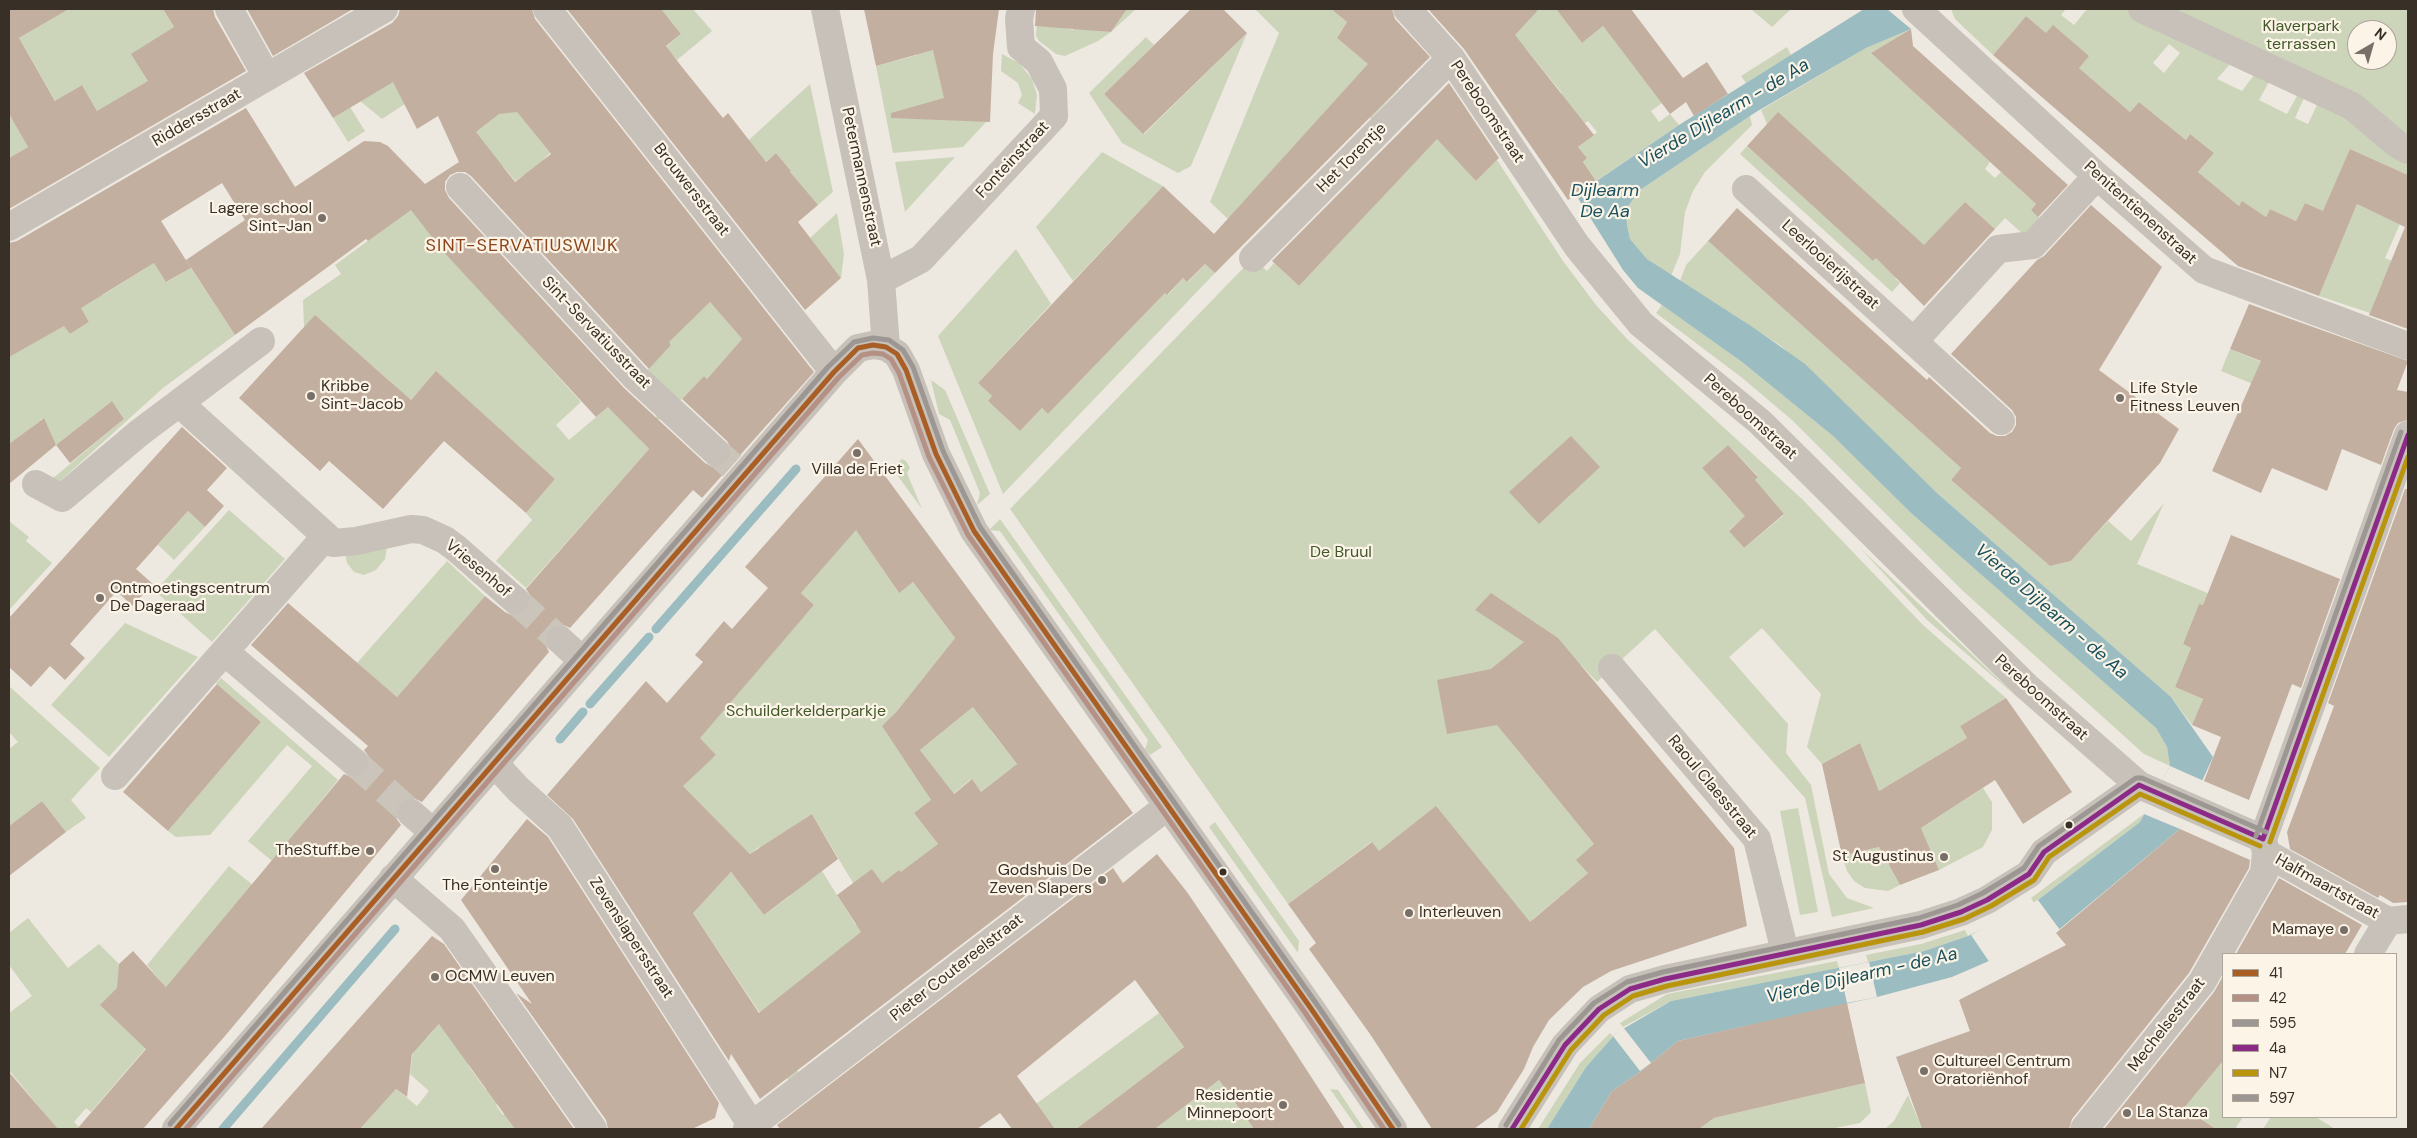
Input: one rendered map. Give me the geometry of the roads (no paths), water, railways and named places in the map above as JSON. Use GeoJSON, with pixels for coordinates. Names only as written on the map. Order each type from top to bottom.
{"type":"FeatureCollection","features":[{"type":"Feature","properties":{"kind":"street"},"geometry":{"type":"LineString","coordinates":[[229,9],[267,77]]}},
{"type":"Feature","properties":{"kind":"street","name":"Riddersstraat"},"geometry":{"type":"LineString","coordinates":[[9,227],[384,9]]}},
{"type":"Feature","properties":{"kind":"street","name":"Brouwersstraat"},"geometry":{"type":"LineString","coordinates":[[547,9],[834,372]]}},
{"type":"Feature","properties":{"kind":"street","name":"Petermannenstraat"},"geometry":{"type":"LineString","coordinates":[[825,9],[882,280],[886,347]]}},
{"type":"Feature","properties":{"kind":"street","name":"Fonteinstraat"},"geometry":{"type":"LineString","coordinates":[[882,280],[921,259],[1054,116],[1054,88],[1039,62],[1021,47],[1019,19],[1021,9]]}},
{"type":"Feature","properties":{"kind":"street","name":"Pereboomstraat"},"geometry":{"type":"LineString","coordinates":[[1407,9],[1451,58],[1577,246],[1641,324],[1760,422],[2026,686],[2148,788],[2265,846]]}},
{"type":"Feature","properties":{"kind":"street"},"geometry":{"type":"LineString","coordinates":[[2142,9],[2352,106],[2397,144],[2408,150]]}},
{"type":"Feature","properties":{"kind":"street","name":"Penitentienenstraat"},"geometry":{"type":"LineString","coordinates":[[1921,13],[2097,176],[2204,270],[2408,346]]}},
{"type":"Feature","properties":{"kind":"street","name":"Het Torentje"},"geometry":{"type":"LineString","coordinates":[[1253,258],[1451,58]]}},
{"type":"Feature","properties":{"kind":"street"},"geometry":{"type":"LineString","coordinates":[[1914,341],[1998,249],[2033,245],[2097,176]]}},
{"type":"Feature","properties":{"kind":"street","name":"Sint-Servatiusstraat"},"geometry":{"type":"LineString","coordinates":[[460,187],[635,377],[730,465]]}},
{"type":"Feature","properties":{"kind":"street","name":"Leerlooierijstraat"},"geometry":{"type":"LineString","coordinates":[[1746,189],[2001,421]]}},
{"type":"Feature","properties":{"kind":"street"},"geometry":{"type":"LineString","coordinates":[[36,484],[62,498],[139,433],[261,341]]}},
{"type":"Feature","properties":{"kind":"street"},"geometry":{"type":"LineString","coordinates":[[176,1129],[583,662],[730,465],[834,372],[858,348],[873,345],[886,347],[897,354],[906,370],[936,454],[974,531],[1312,1010],[1393,1129]]}},
{"type":"Feature","properties":{"kind":"street"},"geometry":{"type":"LineString","coordinates":[[115,776],[326,536],[179,403]]}},
{"type":"Feature","properties":{"kind":"street","name":"Mechelsestraat"},"geometry":{"type":"LineString","coordinates":[[2084,1129],[2202,982],[2264,873],[2265,846],[2408,435]]}},
{"type":"Feature","properties":{"kind":"street","name":"Vriesenhof"},"geometry":{"type":"LineString","coordinates":[[326,536],[333,543],[411,530],[423,530],[445,540],[457,549],[515,600]]}},
{"type":"Feature","properties":{"kind":"street"},"geometry":{"type":"LineString","coordinates":[[560,640],[583,662]]}},
{"type":"Feature","properties":{"kind":"street"},"geometry":{"type":"LineString","coordinates":[[225,652],[354,762]]}},
{"type":"Feature","properties":{"kind":"street","name":"Raoul Claesstraat"},"geometry":{"type":"LineString","coordinates":[[1612,668],[1757,839],[1785,952]]}},
{"type":"Feature","properties":{"kind":"street","name":"Zevenslapersstraat"},"geometry":{"type":"LineString","coordinates":[[494,763],[518,789],[560,827],[750,1128]]}},
{"type":"Feature","properties":{"kind":"street"},"geometry":{"type":"LineString","coordinates":[[1512,1129],[1565,1046],[1599,1009],[1630,989],[1665,979],[1785,952],[1848,942],[1921,925],[1961,912],[1987,900],[2029,874],[2044,852],[2148,788]]}},
{"type":"Feature","properties":{"kind":"street","name":"Pieter Coutereelstraat"},"geometry":{"type":"LineString","coordinates":[[750,1128],[1168,806]]}},
{"type":"Feature","properties":{"kind":"street"},"geometry":{"type":"LineString","coordinates":[[411,813],[433,832]]}},
{"type":"Feature","properties":{"kind":"street","name":"Halfmaartstraat"},"geometry":{"type":"LineString","coordinates":[[2265,846],[2398,920],[2369,953]]}},
{"type":"Feature","properties":{"kind":"street"},"geometry":{"type":"LineString","coordinates":[[393,878],[452,929],[593,1129]]}},
{"type":"Feature","properties":{"kind":"water"},"geometry":{"type":"Polygon","coordinates":[[[1864,9],[1939,9],[1911,29],[1866,48],[1756,112],[1640,190],[1626,209],[1630,239],[1647,259],[1754,328],[1805,364],[1938,494],[2171,697],[2213,757],[2180,829],[2056,932],[1952,977],[1877,997],[1678,1041],[1640,1072],[1612,1091],[1589,1129],[1547,1129],[1586,1067],[1616,1033],[1671,1001],[1924,951],[1968,936],[2034,903],[2140,822],[2170,766],[2167,747],[2156,728],[1911,513],[1833,436],[1742,362],[1638,288],[1623,270],[1576,195],[1679,125],[1864,9]]]}},
{"type":"Feature","properties":{"kind":"waterway"},"geometry":{"type":"LineString","coordinates":[[656,629],[796,469]]}},
{"type":"Feature","properties":{"kind":"waterway"},"geometry":{"type":"LineString","coordinates":[[590,704],[649,637]]}},
{"type":"Feature","properties":{"kind":"waterway"},"geometry":{"type":"LineString","coordinates":[[560,739],[583,712]]}},
{"type":"Feature","properties":{"kind":"waterway"},"geometry":{"type":"LineString","coordinates":[[223,1129],[395,929]]}},
{"type":"Feature","properties":{"kind":"tunnel"},"geometry":{"type":"LineString","coordinates":[[716,452],[732,466]]}},
{"type":"Feature","properties":{"kind":"tunnel"},"geometry":{"type":"LineString","coordinates":[[515,600],[560,640]]}},
{"type":"Feature","properties":{"kind":"tunnel"},"geometry":{"type":"LineString","coordinates":[[354,762],[411,813]]}},
{"type":"Feature","properties":{"kind":"place","name":"Lagere school Sint-Jan"},"geometry":{"type":"Point","coordinates":[322,218]}},
{"type":"Feature","properties":{"kind":"place","name":"Kribbe Sint-Jacob"},"geometry":{"type":"Point","coordinates":[311,396]}},
{"type":"Feature","properties":{"kind":"place","name":"Life Style Fitness Leuven"},"geometry":{"type":"Point","coordinates":[2120,398]}},
{"type":"Feature","properties":{"kind":"place","name":"Villa de Friet"},"geometry":{"type":"Point","coordinates":[857,453]}},
{"type":"Feature","properties":{"kind":"place","name":"Ontmoetingscentrum De Dageraad"},"geometry":{"type":"Point","coordinates":[100,598]}},
{"type":"Feature","properties":{"kind":"place","name":"TheStuff.be"},"geometry":{"type":"Point","coordinates":[370,851]}},
{"type":"Feature","properties":{"kind":"place","name":"St Augustinus"},"geometry":{"type":"Point","coordinates":[1944,857]}},
{"type":"Feature","properties":{"kind":"place","name":"The Fonteintje"},"geometry":{"type":"Point","coordinates":[495,869]}},
{"type":"Feature","properties":{"kind":"place","name":"Godshuis De Zeven Slapers"},"geometry":{"type":"Point","coordinates":[1102,880]}},
{"type":"Feature","properties":{"kind":"place","name":"Interleuven"},"geometry":{"type":"Point","coordinates":[1409,913]}},
{"type":"Feature","properties":{"kind":"place","name":"Mamaye"},"geometry":{"type":"Point","coordinates":[2344,930]}},
{"type":"Feature","properties":{"kind":"place","name":"OCMW Leuven"},"geometry":{"type":"Point","coordinates":[435,977]}},
{"type":"Feature","properties":{"kind":"place","name":"Cultureel Centrum Oratoriënhof"},"geometry":{"type":"Point","coordinates":[1924,1071]}},
{"type":"Feature","properties":{"kind":"place","name":"Residentie Minnepoort"},"geometry":{"type":"Point","coordinates":[1283,1105]}},
{"type":"Feature","properties":{"kind":"place","name":"La Stanza"},"geometry":{"type":"Point","coordinates":[2127,1113]}},
{"type":"Feature","properties":{"kind":"district","name":"SINT-SERVATIUSWIJK"},"geometry":{"type":"Point","coordinates":[522,246]}},
{"type":"Feature","properties":{"kind":"park label","name":"Klaverpark terrassen"},"geometry":{"type":"Point","coordinates":[2301,36]}},
{"type":"Feature","properties":{"kind":"park label","name":"De Bruul"},"geometry":{"type":"Point","coordinates":[1341,553]}},
{"type":"Feature","properties":{"kind":"park label","name":"Schuilderkelderparkje"},"geometry":{"type":"Point","coordinates":[806,712]}},
{"type":"Feature","properties":{"kind":"water label","name":"Vierde Dijlearm - de Aa"},"geometry":{"type":"Point","coordinates":[1724,114]}},
{"type":"Feature","properties":{"kind":"water label","name":"Dijlearm De Aa"},"geometry":{"type":"Point","coordinates":[1605,201]}},
{"type":"Feature","properties":{"kind":"water label","name":"Vierde Dijlearm - de Aa"},"geometry":{"type":"Point","coordinates":[2051,612]}},
{"type":"Feature","properties":{"kind":"water label","name":"Vierde Dijlearm - de Aa"},"geometry":{"type":"Point","coordinates":[1862,976]}}]}
